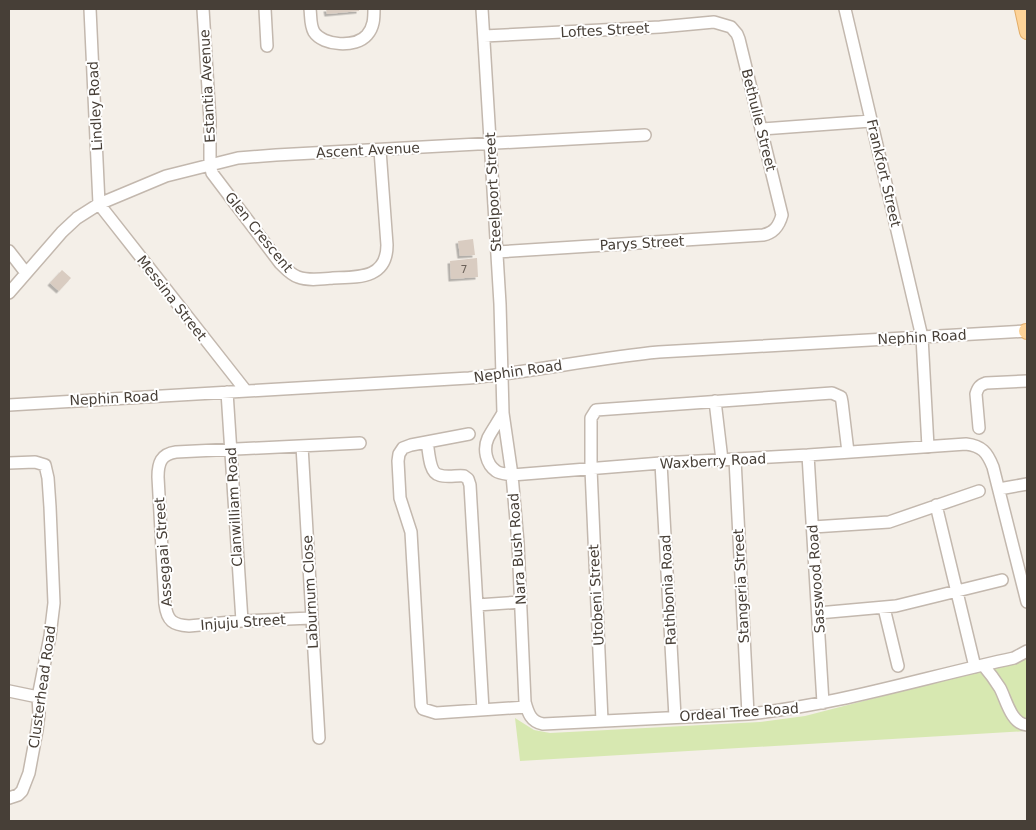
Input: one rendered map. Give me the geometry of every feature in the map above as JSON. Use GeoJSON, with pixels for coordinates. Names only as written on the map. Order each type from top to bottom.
{"type":"FeatureCollection","features":[{"type":"Feature","properties":{"kind":"main road"},"geometry":{"type":"LineString","coordinates":[[1022,9],[1027,32]]}},
{"type":"Feature","properties":{"kind":"street","name":"Lindley Road"},"geometry":{"type":"LineString","coordinates":[[90,9],[99,204]]}},
{"type":"Feature","properties":{"kind":"street","name":"Estantia Avenue"},"geometry":{"type":"LineString","coordinates":[[203,9],[210,120],[210,164]]}},
{"type":"Feature","properties":{"kind":"street"},"geometry":{"type":"LineString","coordinates":[[265,9],[267,46]]}},
{"type":"Feature","properties":{"kind":"street"},"geometry":{"type":"LineString","coordinates":[[310,9],[311,23],[316,34],[326,40],[345,43],[358,40],[368,34],[374,22],[374,9]]}},
{"type":"Feature","properties":{"kind":"street","name":"Steelpoort Street"},"geometry":{"type":"LineString","coordinates":[[482,9],[497,252],[502,375]]}},
{"type":"Feature","properties":{"kind":"street","name":"Frankfort Street"},"geometry":{"type":"LineString","coordinates":[[845,9],[922,337],[928,447]]}},
{"type":"Feature","properties":{"kind":"street","name":"Loftes Street"},"geometry":{"type":"LineString","coordinates":[[484,36],[660,27],[714,22],[726,24]]}},
{"type":"Feature","properties":{"kind":"street","name":"Bethulie Street"},"geometry":{"type":"LineString","coordinates":[[726,24],[734,30],[739,39],[781,210],[780,220]]}},
{"type":"Feature","properties":{"kind":"street"},"geometry":{"type":"LineString","coordinates":[[762,129],[872,121]]}},
{"type":"Feature","properties":{"kind":"street","name":"Ascent Avenue"},"geometry":{"type":"LineString","coordinates":[[9,294],[62,232],[77,218],[99,204],[166,176],[210,164],[238,158],[276,154],[645,135]]}},
{"type":"Feature","properties":{"kind":"street","name":"Glen Crescent"},"geometry":{"type":"LineString","coordinates":[[210,164],[215,178],[280,263],[292,275],[307,279],[365,276],[379,268],[387,256],[380,150]]}},
{"type":"Feature","properties":{"kind":"street","name":"Messina Street"},"geometry":{"type":"LineString","coordinates":[[99,204],[246,391]]}},
{"type":"Feature","properties":{"kind":"street","name":"Parys Street"},"geometry":{"type":"LineString","coordinates":[[497,252],[763,235],[773,232],[780,220]]}},
{"type":"Feature","properties":{"kind":"street"},"geometry":{"type":"LineString","coordinates":[[9,251],[26,273]]}},
{"type":"Feature","properties":{"kind":"street","name":"Nephin Road"},"geometry":{"type":"LineString","coordinates":[[9,405],[469,378],[502,375],[621,356],[659,352],[1027,331]]}},
{"type":"Feature","properties":{"kind":"street","name":"Nara Bush Road"},"geometry":{"type":"LineString","coordinates":[[502,375],[503,413],[512,475],[526,707],[529,716],[534,721]]}},
{"type":"Feature","properties":{"kind":"street"},"geometry":{"type":"LineString","coordinates":[[979,428],[976,394],[977,388],[981,384],[1027,381]]}},
{"type":"Feature","properties":{"kind":"street","name":"Clanwilliam Road"},"geometry":{"type":"LineString","coordinates":[[226,392],[242,621]]}},
{"type":"Feature","properties":{"kind":"street"},"geometry":{"type":"LineString","coordinates":[[722,460],[716,401],[832,393],[841,397],[848,452]]}},
{"type":"Feature","properties":{"kind":"street","name":"Utobeni Street"},"geometry":{"type":"LineString","coordinates":[[602,721],[591,469],[591,418],[596,410],[716,401]]}},
{"type":"Feature","properties":{"kind":"street","name":"Waxberry Road"},"geometry":{"type":"LineString","coordinates":[[503,413],[488,438],[486,457],[489,465],[497,472],[512,475],[661,463],[966,444],[975,445],[987,453],[999,489]]}},
{"type":"Feature","properties":{"kind":"street"},"geometry":{"type":"LineString","coordinates":[[469,434],[404,448],[399,454],[400,498],[411,532],[419,697],[424,709],[429,712],[526,707]]}},
{"type":"Feature","properties":{"kind":"street"},"geometry":{"type":"LineString","coordinates":[[427,442],[432,468],[435,473],[439,476],[464,476],[468,479],[483,710]]}},
{"type":"Feature","properties":{"kind":"street"},"geometry":{"type":"LineString","coordinates":[[231,450],[360,443]]}},
{"type":"Feature","properties":{"kind":"street","name":"Laburnum Close"},"geometry":{"type":"LineString","coordinates":[[302,446],[319,738]]}},
{"type":"Feature","properties":{"kind":"street","name":"Assegaai Street"},"geometry":{"type":"LineString","coordinates":[[175,624],[169,619],[166,612],[158,476],[160,462],[162,458],[170,453],[231,450]]}},
{"type":"Feature","properties":{"kind":"street","name":"Sasswood Road"},"geometry":{"type":"LineString","coordinates":[[808,455],[824,703]]}},
{"type":"Feature","properties":{"kind":"street","name":"Stangeria Street"},"geometry":{"type":"LineString","coordinates":[[735,459],[748,714]]}},
{"type":"Feature","properties":{"kind":"street","name":"Clusterhead Road"},"geometry":{"type":"LineString","coordinates":[[9,463],[35,462],[45,465],[50,506],[54,603],[50,636],[38,697],[38,722],[28,773],[22,791],[18,795],[9,798]]}},
{"type":"Feature","properties":{"kind":"street","name":"Rathbonia Road"},"geometry":{"type":"LineString","coordinates":[[661,463],[675,717]]}},
{"type":"Feature","properties":{"kind":"street"},"geometry":{"type":"LineString","coordinates":[[1027,484],[999,489],[1027,602]]}},
{"type":"Feature","properties":{"kind":"street"},"geometry":{"type":"LineString","coordinates":[[813,528],[889,522],[979,491]]}},
{"type":"Feature","properties":{"kind":"street"},"geometry":{"type":"LineString","coordinates":[[936,505],[957,591],[979,666],[1000,689],[1007,706],[1015,718],[1027,725]]}},
{"type":"Feature","properties":{"kind":"street"},"geometry":{"type":"LineString","coordinates":[[818,613],[884,608],[1002,580]]}},
{"type":"Feature","properties":{"kind":"street"},"geometry":{"type":"LineString","coordinates":[[477,605],[521,602]]}},
{"type":"Feature","properties":{"kind":"street"},"geometry":{"type":"LineString","coordinates":[[884,608],[898,666]]}},
{"type":"Feature","properties":{"kind":"street","name":"Injuju Street"},"geometry":{"type":"LineString","coordinates":[[175,624],[189,626],[242,621],[311,618]]}},
{"type":"Feature","properties":{"kind":"street","name":"Ordeal Tree Road"},"geometry":{"type":"LineString","coordinates":[[534,721],[543,724],[748,714],[824,703],[1014,658],[1027,651]]}},
{"type":"Feature","properties":{"kind":"street"},"geometry":{"type":"LineString","coordinates":[[9,691],[38,697]]}},
{"type":"Feature","properties":{"kind":"green space"},"geometry":{"type":"Polygon","coordinates":[[[1027,659],[1027,731],[520,761],[515,718],[534,730],[550,733],[760,722],[805,716],[1027,659]]]}},
{"type":"Feature","properties":{"kind":"building"},"geometry":{"type":"Polygon","coordinates":[[[326,9],[359,9],[359,11],[327,14],[326,9]]]}},
{"type":"Feature","properties":{"kind":"building"},"geometry":{"type":"Polygon","coordinates":[[[473,239],[475,255],[460,256],[458,241],[473,239]]]}},
{"type":"Feature","properties":{"kind":"building"},"geometry":{"type":"Polygon","coordinates":[[[477,258],[478,277],[451,279],[450,261],[477,258]]]}},
{"type":"Feature","properties":{"kind":"building"},"geometry":{"type":"Polygon","coordinates":[[[62,270],[71,278],[59,291],[50,283],[62,270]]]}}]}
